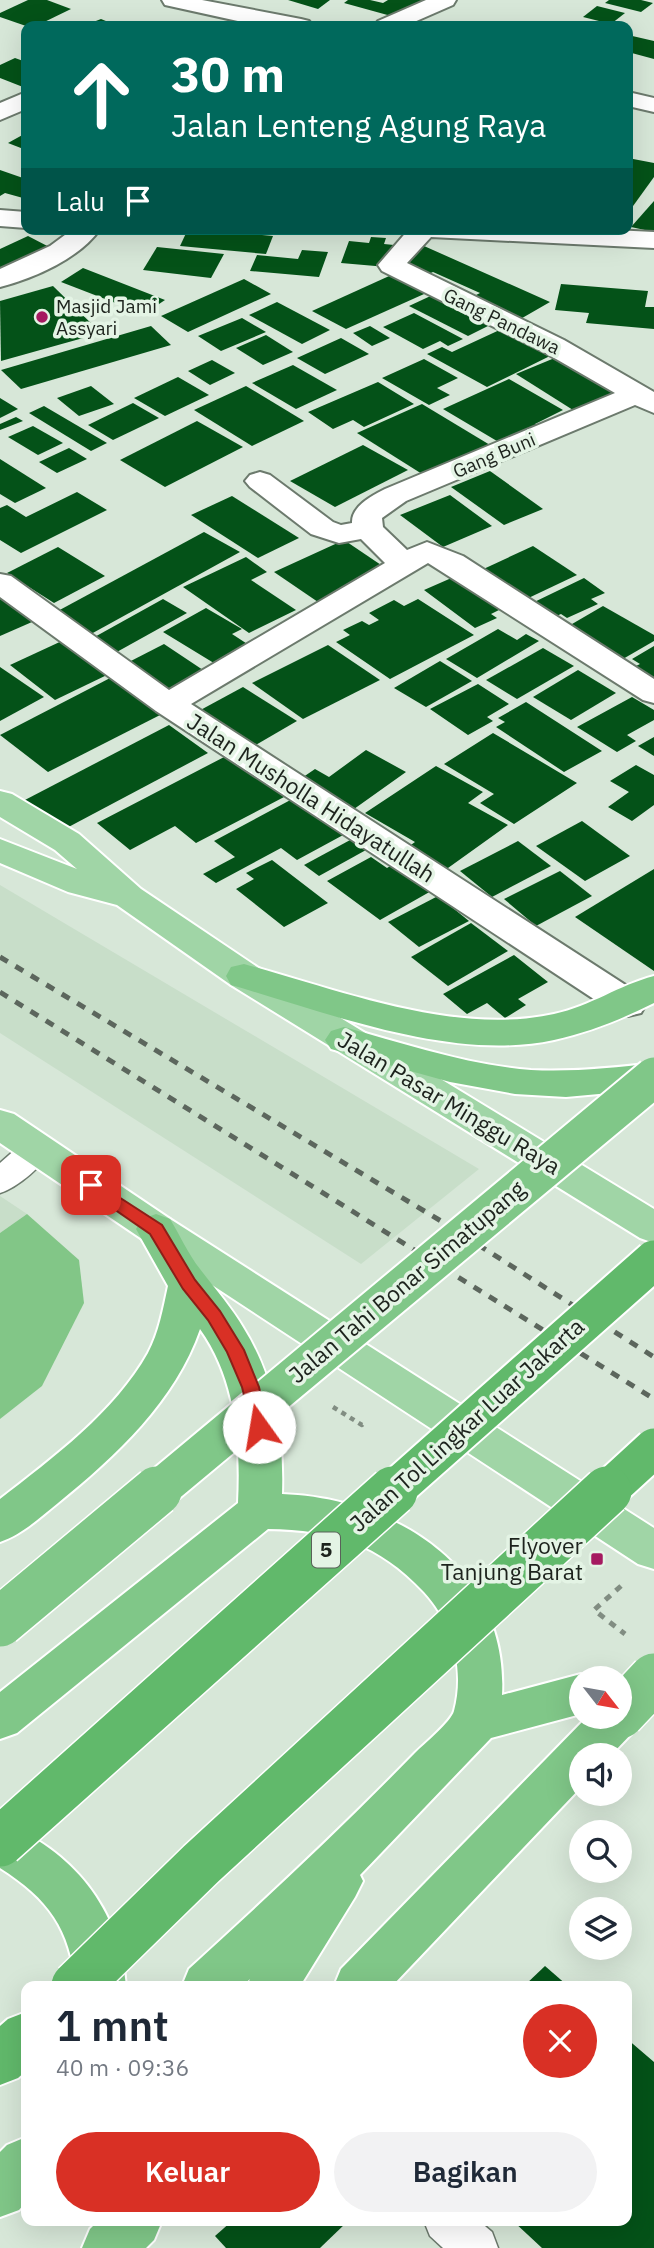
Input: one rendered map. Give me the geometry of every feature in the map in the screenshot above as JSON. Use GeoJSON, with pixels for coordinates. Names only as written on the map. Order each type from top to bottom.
{"type":"FeatureCollection","features":[{"type":"Feature","properties":{"kind":"highway"},"geometry":{"type":"LineString","coordinates":[[244,976],[411,1022],[456,1030],[510,1033],[552,1030],[641,996]]}},
{"type":"Feature","properties":{"kind":"highway"},"geometry":{"type":"LineString","coordinates":[[344,1040],[446,1068],[518,1082],[611,1081],[654,1077]]}},
{"type":"Feature","properties":{"kind":"highway","name":"Jalan Tahi Bonar Simatupang"},"geometry":{"type":"LineString","coordinates":[[0,1622],[654,1077]]}},
{"type":"Feature","properties":{"kind":"highway"},"geometry":{"type":"LineString","coordinates":[[156,1230],[189,1284],[214,1316],[235,1350],[250,1387],[259,1427],[262,1468],[259,1511]]}},
{"type":"Feature","properties":{"kind":"highway","name":"Jalan Tol Lingkar Luar Jakarta"},"geometry":{"type":"LineString","coordinates":[[0,1843],[121,1732],[654,1260]]}},
{"type":"Feature","properties":{"kind":"highway"},"geometry":{"type":"LineString","coordinates":[[0,1524],[79,1462],[137,1399],[166,1358],[178,1332],[189,1284]]}},
{"type":"Feature","properties":{"kind":"highway"},"geometry":{"type":"LineString","coordinates":[[81,1981],[201,1864],[654,1448]]}},
{"type":"Feature","properties":{"kind":"highway"},"geometry":{"type":"LineString","coordinates":[[0,1720],[259,1511],[300,1511],[341,1518],[379,1533],[413,1553],[442,1580],[463,1611],[477,1647],[481,1684],[476,1722]]}},
{"type":"Feature","properties":{"kind":"highway"},"geometry":{"type":"LineString","coordinates":[[632,1685],[644,1659]]}},
{"type":"Feature","properties":{"kind":"highway"},"geometry":{"type":"LineString","coordinates":[[632,1690],[654,1688]]}},
{"type":"Feature","properties":{"kind":"highway"},"geometry":{"type":"LineString","coordinates":[[212,1981],[365,1838],[476,1722],[569,1697]]}},
{"type":"Feature","properties":{"kind":"highway"},"geometry":{"type":"LineString","coordinates":[[364,1981],[605,1729]]}},
{"type":"Feature","properties":{"kind":"highway"},"geometry":{"type":"LineString","coordinates":[[275,1981],[365,1838]]}},
{"type":"Feature","properties":{"kind":"highway"},"geometry":{"type":"LineString","coordinates":[[0,1843],[49,1873],[82,1913],[100,1961],[101,1981]]}},
{"type":"Feature","properties":{"kind":"highway"},"geometry":{"type":"LineString","coordinates":[[0,2061],[21,2041]]}},
{"type":"Feature","properties":{"kind":"highway"},"geometry":{"type":"LineString","coordinates":[[0,2191],[21,2168]]}},
{"type":"Feature","properties":{"kind":"highway"},"geometry":{"type":"LineString","coordinates":[[109,2248],[130,2226]]}},
{"type":"Feature","properties":{"kind":"highway"},"geometry":{"type":"LineString","coordinates":[[127,2248],[139,2226]]}},
{"type":"Feature","properties":{"kind":"main road"},"geometry":{"type":"LineString","coordinates":[[0,802],[67,842],[129,897]]}},
{"type":"Feature","properties":{"kind":"main road"},"geometry":{"type":"LineString","coordinates":[[0,850],[80,884],[129,897]]}},
{"type":"Feature","properties":{"kind":"main road","name":"Jalan Pasar Minggu Raya"},"geometry":{"type":"LineString","coordinates":[[129,897],[344,1040],[654,1228]]}},
{"type":"Feature","properties":{"kind":"main road"},"geometry":{"type":"LineString","coordinates":[[0,1124],[156,1230],[654,1551]]}},
{"type":"Feature","properties":{"kind":"street"},"geometry":{"type":"LineString","coordinates":[[173,0],[271,21]]}},
{"type":"Feature","properties":{"kind":"street"},"geometry":{"type":"LineString","coordinates":[[397,21],[445,0]]}},
{"type":"Feature","properties":{"kind":"street"},"geometry":{"type":"LineString","coordinates":[[0,113],[21,102]]}},
{"type":"Feature","properties":{"kind":"street"},"geometry":{"type":"LineString","coordinates":[[0,218],[21,220]]}},
{"type":"Feature","properties":{"kind":"street"},"geometry":{"type":"LineString","coordinates":[[0,279],[57,252],[84,235]]}},
{"type":"Feature","properties":{"kind":"street","name":"Gang Pandawa"},"geometry":{"type":"LineString","coordinates":[[418,235],[391,265],[554,346],[645,399]]}},
{"type":"Feature","properties":{"kind":"street"},"geometry":{"type":"LineString","coordinates":[[549,235],[654,240]]}},
{"type":"Feature","properties":{"kind":"street","name":"Gang Buni"},"geometry":{"type":"LineString","coordinates":[[368,529],[367,516],[377,505],[393,495],[645,399]]}},
{"type":"Feature","properties":{"kind":"street"},"geometry":{"type":"LineString","coordinates":[[260,481],[322,528],[339,534],[368,529],[404,564]]}},
{"type":"Feature","properties":{"kind":"street"},"geometry":{"type":"LineString","coordinates":[[168,705],[427,551],[439,556],[654,693]]}},
{"type":"Feature","properties":{"kind":"street","name":"Jalan Musholla Hidayatullah"},"geometry":{"type":"LineString","coordinates":[[0,583],[168,705],[641,996]]}},
{"type":"Feature","properties":{"kind":"lane"},"geometry":{"type":"LineString","coordinates":[[0,1181],[37,1149]]}},
{"type":"Feature","properties":{"kind":"lane"},"geometry":{"type":"LineString","coordinates":[[452,2226],[476,2248]]}},
{"type":"Feature","properties":{"kind":"path"},"geometry":{"type":"LineString","coordinates":[[594,1610],[644,1659]]}},
{"type":"Feature","properties":{"kind":"shaded area"},"geometry":{"type":"Polygon","coordinates":[[[0,885],[479,1169],[361,1264],[0,1033],[0,885]]]}},
{"type":"Feature","properties":{"kind":"shaded area"},"geometry":{"type":"Polygon","coordinates":[[[0,1196],[27,1214],[0,1233],[0,1196]]]}},
{"type":"Feature","properties":{"kind":"green space"},"geometry":{"type":"Polygon","coordinates":[[[27,1214],[79,1260],[84,1303],[42,1386],[0,1419],[0,1233],[27,1214]]]}},
{"type":"Feature","properties":{"kind":"building"},"geometry":{"type":"Polygon","coordinates":[[[28,0],[47,0],[71,9],[46,21],[21,21],[21,24],[0,17],[0,13],[28,0]]]}},
{"type":"Feature","properties":{"kind":"building"},"geometry":{"type":"Polygon","coordinates":[[[288,0],[330,0],[318,9],[288,0]]]}},
{"type":"Feature","properties":{"kind":"building"},"geometry":{"type":"Polygon","coordinates":[[[348,0],[383,3],[388,0],[425,0],[402,19],[344,3],[348,0]]]}},
{"type":"Feature","properties":{"kind":"building"},"geometry":{"type":"Polygon","coordinates":[[[609,0],[641,0],[653,3],[641,12],[605,3],[609,0]]]}},
{"type":"Feature","properties":{"kind":"building"},"geometry":{"type":"Polygon","coordinates":[[[597,6],[625,13],[615,21],[583,17],[597,6]]]}},
{"type":"Feature","properties":{"kind":"building"},"geometry":{"type":"Polygon","coordinates":[[[633,36],[654,41],[654,59],[633,53],[633,36]]]}},
{"type":"Feature","properties":{"kind":"building"},"geometry":{"type":"Polygon","coordinates":[[[15,58],[21,60],[21,86],[0,78],[0,65],[15,58]]]}},
{"type":"Feature","properties":{"kind":"building"},"geometry":{"type":"Polygon","coordinates":[[[21,136],[21,148],[8,143],[21,136]]]}},
{"type":"Feature","properties":{"kind":"building"},"geometry":{"type":"Polygon","coordinates":[[[633,159],[654,163],[654,177],[633,206],[633,159]]]}},
{"type":"Feature","properties":{"kind":"building"},"geometry":{"type":"Polygon","coordinates":[[[0,170],[21,177],[21,197],[5,193],[0,196],[0,170]]]}},
{"type":"Feature","properties":{"kind":"building"},"geometry":{"type":"Polygon","coordinates":[[[654,201],[654,232],[633,227],[654,201]]]}},
{"type":"Feature","properties":{"kind":"building"},"geometry":{"type":"Polygon","coordinates":[[[185,235],[273,236],[266,254],[180,246],[185,235]]]}},
{"type":"Feature","properties":{"kind":"building"},"geometry":{"type":"Polygon","coordinates":[[[28,236],[55,250],[0,275],[0,249],[28,236]]]}},
{"type":"Feature","properties":{"kind":"building"},"geometry":{"type":"Polygon","coordinates":[[[371,237],[386,238],[384,244],[394,245],[387,267],[341,263],[349,241],[369,243],[371,237]]]}},
{"type":"Feature","properties":{"kind":"building"},"geometry":{"type":"Polygon","coordinates":[[[424,246],[550,302],[517,321],[468,299],[480,293],[433,272],[424,276],[393,262],[424,246]]]}},
{"type":"Feature","properties":{"kind":"building"},"geometry":{"type":"Polygon","coordinates":[[[157,247],[224,254],[211,278],[143,270],[157,247]]]}},
{"type":"Feature","properties":{"kind":"building"},"geometry":{"type":"Polygon","coordinates":[[[302,250],[328,252],[319,277],[250,271],[257,255],[298,259],[302,250]]]}},
{"type":"Feature","properties":{"kind":"building"},"geometry":{"type":"Polygon","coordinates":[[[83,268],[165,300],[144,314],[61,282],[83,268]]]}},
{"type":"Feature","properties":{"kind":"building"},"geometry":{"type":"Polygon","coordinates":[[[398,272],[433,290],[346,329],[312,311],[398,272]]]}},
{"type":"Feature","properties":{"kind":"building"},"geometry":{"type":"Polygon","coordinates":[[[244,279],[271,294],[188,332],[161,316],[244,279]]]}},
{"type":"Feature","properties":{"kind":"building"},"geometry":{"type":"Polygon","coordinates":[[[561,284],[648,291],[645,307],[654,307],[654,329],[586,323],[589,313],[555,310],[561,284]]]}},
{"type":"Feature","properties":{"kind":"building","name":"Masjid Jami Assyari"},"geometry":{"type":"Polygon","coordinates":[[[53,286],[101,333],[1,361],[0,301],[53,286]]]}},
{"type":"Feature","properties":{"kind":"building"},"geometry":{"type":"Polygon","coordinates":[[[437,293],[496,322],[468,336],[409,306],[437,293]]]}},
{"type":"Feature","properties":{"kind":"building"},"geometry":{"type":"Polygon","coordinates":[[[277,302],[330,330],[302,344],[249,315],[277,302]]]}},
{"type":"Feature","properties":{"kind":"building"},"geometry":{"type":"Polygon","coordinates":[[[414,313],[463,339],[448,346],[440,341],[423,349],[383,327],[414,313]]]}},
{"type":"Feature","properties":{"kind":"building"},"geometry":{"type":"Polygon","coordinates":[[[242,318],[266,332],[221,351],[198,336],[242,318]]]}},
{"type":"Feature","properties":{"kind":"building"},"geometry":{"type":"Polygon","coordinates":[[[151,326],[171,345],[21,389],[1,370],[151,326]]]}},
{"type":"Feature","properties":{"kind":"building"},"geometry":{"type":"Polygon","coordinates":[[[370,326],[390,338],[372,346],[353,333],[370,326]]]}},
{"type":"Feature","properties":{"kind":"building"},"geometry":{"type":"Polygon","coordinates":[[[506,327],[556,353],[487,387],[427,354],[442,347],[452,352],[506,327]]]}},
{"type":"Feature","properties":{"kind":"building"},"geometry":{"type":"Polygon","coordinates":[[[266,335],[293,352],[263,365],[236,348],[266,335]]]}},
{"type":"Feature","properties":{"kind":"building"},"geometry":{"type":"Polygon","coordinates":[[[341,338],[369,354],[325,374],[297,358],[341,338]]]}},
{"type":"Feature","properties":{"kind":"building"},"geometry":{"type":"Polygon","coordinates":[[[557,357],[614,393],[573,410],[516,374],[557,357]]]}},
{"type":"Feature","properties":{"kind":"building"},"geometry":{"type":"Polygon","coordinates":[[[424,359],[458,378],[437,388],[450,395],[429,405],[382,378],[424,359]]]}},
{"type":"Feature","properties":{"kind":"building"},"geometry":{"type":"Polygon","coordinates":[[[212,360],[235,373],[210,385],[188,371],[212,360]]]}},
{"type":"Feature","properties":{"kind":"building"},"geometry":{"type":"Polygon","coordinates":[[[293,365],[337,390],[296,409],[252,383],[293,365]]]}},
{"type":"Feature","properties":{"kind":"building"},"geometry":{"type":"Polygon","coordinates":[[[178,377],[209,395],[165,416],[134,398],[178,377]]]}},
{"type":"Feature","properties":{"kind":"building"},"geometry":{"type":"Polygon","coordinates":[[[509,379],[563,410],[535,424],[545,429],[507,447],[443,409],[509,379]]]}},
{"type":"Feature","properties":{"kind":"building"},"geometry":{"type":"Polygon","coordinates":[[[378,382],[414,404],[364,427],[353,420],[333,429],[308,412],[378,382]]]}},
{"type":"Feature","properties":{"kind":"building"},"geometry":{"type":"Polygon","coordinates":[[[91,386],[114,404],[79,416],[57,398],[91,386]]]}},
{"type":"Feature","properties":{"kind":"building"},"geometry":{"type":"Polygon","coordinates":[[[246,386],[304,421],[252,446],[194,410],[246,386]]]}},
{"type":"Feature","properties":{"kind":"building"},"geometry":{"type":"Polygon","coordinates":[[[0,398],[18,409],[0,418],[0,398]]]}},
{"type":"Feature","properties":{"kind":"building"},"geometry":{"type":"Polygon","coordinates":[[[133,403],[159,418],[113,440],[88,425],[133,403]]]}},
{"type":"Feature","properties":{"kind":"building"},"geometry":{"type":"Polygon","coordinates":[[[422,404],[495,448],[430,479],[357,433],[422,404]]]}},
{"type":"Feature","properties":{"kind":"building"},"geometry":{"type":"Polygon","coordinates":[[[44,406],[107,443],[91,451],[29,413],[44,406]]]}},
{"type":"Feature","properties":{"kind":"building"},"geometry":{"type":"Polygon","coordinates":[[[16,417],[23,421],[0,430],[0,424],[16,417]]]}},
{"type":"Feature","properties":{"kind":"building"},"geometry":{"type":"Polygon","coordinates":[[[197,421],[243,447],[165,487],[120,460],[197,421]]]}},
{"type":"Feature","properties":{"kind":"building"},"geometry":{"type":"Polygon","coordinates":[[[33,426],[63,443],[38,455],[8,437],[33,426]]]}},
{"type":"Feature","properties":{"kind":"building"},"geometry":{"type":"Polygon","coordinates":[[[363,445],[408,470],[335,507],[290,481],[363,445]]]}},
{"type":"Feature","properties":{"kind":"building"},"geometry":{"type":"Polygon","coordinates":[[[69,448],[87,459],[57,473],[39,462],[69,448]]]}},
{"type":"Feature","properties":{"kind":"building"},"geometry":{"type":"Polygon","coordinates":[[[0,459],[46,488],[15,503],[0,494],[0,459]]]}},
{"type":"Feature","properties":{"kind":"building"},"geometry":{"type":"Polygon","coordinates":[[[490,471],[543,509],[504,525],[451,487],[490,471]]]}},
{"type":"Feature","properties":{"kind":"building"},"geometry":{"type":"Polygon","coordinates":[[[77,492],[107,510],[21,553],[0,540],[0,508],[7,505],[26,517],[77,492]]]}},
{"type":"Feature","properties":{"kind":"building"},"geometry":{"type":"Polygon","coordinates":[[[450,495],[492,526],[443,547],[400,515],[450,495]]]}},
{"type":"Feature","properties":{"kind":"building"},"geometry":{"type":"Polygon","coordinates":[[[232,496],[299,538],[258,558],[191,515],[232,496]]]}},
{"type":"Feature","properties":{"kind":"building"},"geometry":{"type":"Polygon","coordinates":[[[204,532],[240,552],[91,634],[56,612],[204,532]]]}},
{"type":"Feature","properties":{"kind":"building"},"geometry":{"type":"Polygon","coordinates":[[[344,540],[387,569],[318,602],[274,572],[344,540]]]}},
{"type":"Feature","properties":{"kind":"building"},"geometry":{"type":"Polygon","coordinates":[[[533,546],[577,575],[520,602],[477,572],[533,546]]]}},
{"type":"Feature","properties":{"kind":"building"},"geometry":{"type":"Polygon","coordinates":[[[58,547],[105,576],[54,603],[7,573],[58,547]]]}},
{"type":"Feature","properties":{"kind":"building"},"geometry":{"type":"Polygon","coordinates":[[[246,557],[267,572],[251,580],[296,610],[249,633],[183,587],[246,557]]]}},
{"type":"Feature","properties":{"kind":"building"},"geometry":{"type":"Polygon","coordinates":[[[456,576],[501,609],[491,614],[497,618],[475,628],[424,590],[456,576]]]}},
{"type":"Feature","properties":{"kind":"building"},"geometry":{"type":"Polygon","coordinates":[[[584,578],[605,593],[591,599],[598,604],[567,618],[561,614],[547,620],[526,606],[584,578]]]}},
{"type":"Feature","properties":{"kind":"building"},"geometry":{"type":"Polygon","coordinates":[[[0,598],[32,622],[0,636],[0,598]]]}},
{"type":"Feature","properties":{"kind":"building"},"geometry":{"type":"Polygon","coordinates":[[[163,599],[187,613],[115,653],[91,639],[163,599]]]}},
{"type":"Feature","properties":{"kind":"building"},"geometry":{"type":"Polygon","coordinates":[[[418,599],[474,635],[390,679],[336,642],[350,635],[343,630],[362,621],[369,625],[379,620],[369,613],[394,600],[404,606],[418,599]]]}},
{"type":"Feature","properties":{"kind":"building"},"geometry":{"type":"Polygon","coordinates":[[[603,606],[654,635],[654,641],[616,663],[560,631],[603,606]]]}},
{"type":"Feature","properties":{"kind":"building"},"geometry":{"type":"Polygon","coordinates":[[[206,608],[242,629],[232,634],[255,649],[222,668],[163,632],[206,608]]]}},
{"type":"Feature","properties":{"kind":"building"},"geometry":{"type":"Polygon","coordinates":[[[498,629],[517,640],[526,634],[539,641],[477,678],[446,659],[498,629]]]}},
{"type":"Feature","properties":{"kind":"building"},"geometry":{"type":"Polygon","coordinates":[[[64,640],[109,674],[55,700],[10,665],[64,640]]]}},
{"type":"Feature","properties":{"kind":"building"},"geometry":{"type":"Polygon","coordinates":[[[164,644],[212,676],[173,698],[125,664],[164,644]]]}},
{"type":"Feature","properties":{"kind":"building"},"geometry":{"type":"Polygon","coordinates":[[[328,645],[380,680],[303,719],[252,683],[328,645]]]}},
{"type":"Feature","properties":{"kind":"building"},"geometry":{"type":"Polygon","coordinates":[[[654,646],[654,684],[630,669],[640,664],[632,659],[654,646]]]}},
{"type":"Feature","properties":{"kind":"building"},"geometry":{"type":"Polygon","coordinates":[[[543,648],[574,666],[517,699],[486,680],[543,648]]]}},
{"type":"Feature","properties":{"kind":"building"},"geometry":{"type":"Polygon","coordinates":[[[440,661],[472,681],[426,707],[394,688],[440,661]]]}},
{"type":"Feature","properties":{"kind":"building"},"geometry":{"type":"Polygon","coordinates":[[[0,667],[44,697],[0,721],[0,667]]]}},
{"type":"Feature","properties":{"kind":"building"},"geometry":{"type":"Polygon","coordinates":[[[578,670],[616,693],[571,720],[533,697],[578,670]]]}},
{"type":"Feature","properties":{"kind":"building"},"geometry":{"type":"Polygon","coordinates":[[[114,676],[164,713],[48,772],[0,735],[114,676]]]}},
{"type":"Feature","properties":{"kind":"building"},"geometry":{"type":"Polygon","coordinates":[[[478,684],[509,704],[487,717],[493,721],[468,735],[430,709],[478,684]]]}},
{"type":"Feature","properties":{"kind":"building"},"geometry":{"type":"Polygon","coordinates":[[[243,687],[297,721],[249,749],[195,713],[243,687]]]}},
{"type":"Feature","properties":{"kind":"building"},"geometry":{"type":"Polygon","coordinates":[[[632,697],[654,710],[654,720],[627,735],[636,741],[617,752],[577,727],[632,697]]]}},
{"type":"Feature","properties":{"kind":"building"},"geometry":{"type":"Polygon","coordinates":[[[526,702],[602,751],[564,772],[496,727],[505,722],[498,718],[526,702]]]}},
{"type":"Feature","properties":{"kind":"building"},"geometry":{"type":"Polygon","coordinates":[[[169,725],[208,753],[61,831],[23,801],[169,725]]]}},
{"type":"Feature","properties":{"kind":"building"},"geometry":{"type":"Polygon","coordinates":[[[493,733],[577,783],[514,824],[480,803],[494,794],[444,764],[493,733]]]}},
{"type":"Feature","properties":{"kind":"building"},"geometry":{"type":"Polygon","coordinates":[[[654,737],[654,756],[638,746],[654,737]]]}},
{"type":"Feature","properties":{"kind":"building"},"geometry":{"type":"Polygon","coordinates":[[[366,750],[406,772],[347,814],[293,784],[315,769],[329,777],[366,750]]]}},
{"type":"Feature","properties":{"kind":"building"},"geometry":{"type":"Polygon","coordinates":[[[228,755],[284,797],[196,843],[175,826],[130,850],[97,823],[228,755]]]}},
{"type":"Feature","properties":{"kind":"building"},"geometry":{"type":"Polygon","coordinates":[[[636,765],[654,775],[654,805],[632,821],[608,807],[629,792],[610,781],[636,765]]]}},
{"type":"Feature","properties":{"kind":"building"},"geometry":{"type":"Polygon","coordinates":[[[436,766],[483,792],[468,803],[508,825],[441,873],[404,850],[415,842],[365,813],[436,766]]]}},
{"type":"Feature","properties":{"kind":"building"},"geometry":{"type":"Polygon","coordinates":[[[296,797],[345,834],[297,860],[281,848],[216,883],[203,874],[235,857],[214,841],[296,797]]]}},
{"type":"Feature","properties":{"kind":"building"},"geometry":{"type":"Polygon","coordinates":[[[582,821],[630,856],[585,881],[536,846],[582,821]]]}},
{"type":"Feature","properties":{"kind":"building"},"geometry":{"type":"Polygon","coordinates":[[[352,839],[366,850],[319,876],[304,865],[352,839]]]}},
{"type":"Feature","properties":{"kind":"building"},"geometry":{"type":"Polygon","coordinates":[[[518,841],[551,866],[492,897],[460,871],[518,841]]]}},
{"type":"Feature","properties":{"kind":"building"},"geometry":{"type":"Polygon","coordinates":[[[371,857],[387,868],[395,863],[433,890],[380,920],[327,881],[371,857]]]}},
{"type":"Feature","properties":{"kind":"building"},"geometry":{"type":"Polygon","coordinates":[[[272,860],[328,903],[284,927],[236,889],[254,879],[246,873],[272,860]]]}},
{"type":"Feature","properties":{"kind":"building"},"geometry":{"type":"Polygon","coordinates":[[[654,869],[654,971],[575,917],[654,869]]]}},
{"type":"Feature","properties":{"kind":"building"},"geometry":{"type":"Polygon","coordinates":[[[560,871],[592,896],[536,926],[504,899],[560,871]]]}},
{"type":"Feature","properties":{"kind":"building"},"geometry":{"type":"Polygon","coordinates":[[[438,896],[469,921],[419,947],[388,922],[438,896]]]}},
{"type":"Feature","properties":{"kind":"building"},"geometry":{"type":"Polygon","coordinates":[[[471,923],[508,951],[448,986],[411,957],[471,923]]]}},
{"type":"Feature","properties":{"kind":"building"},"geometry":{"type":"Polygon","coordinates":[[[514,955],[548,982],[518,999],[526,1005],[505,1018],[487,1003],[467,1014],[443,994],[514,955]]]}},
{"type":"Feature","properties":{"kind":"building"},"geometry":{"type":"Polygon","coordinates":[[[545,1966],[562,1981],[529,1981],[545,1966]]]}},
{"type":"Feature","properties":{"kind":"building"},"geometry":{"type":"Polygon","coordinates":[[[632,2043],[654,2062],[654,2248],[542,2248],[518,2226],[632,2226],[632,2043]]]}},
{"type":"Feature","properties":{"kind":"building"},"geometry":{"type":"Polygon","coordinates":[[[226,2226],[343,2226],[320,2248],[226,2248],[215,2236],[226,2226]]]}},
{"type":"Feature","properties":{"kind":"railway"},"geometry":{"type":"LineString","coordinates":[[0,957],[441,1221],[654,1357]]}},
{"type":"Feature","properties":{"kind":"railway"},"geometry":{"type":"LineString","coordinates":[[0,992],[654,1399]]}},
{"type":"Feature","properties":{"kind":"place","name":"Masjid Jami Assyari"},"geometry":{"type":"Point","coordinates":[42,317]}},
{"type":"Feature","properties":{"kind":"place","name":"Flyover Tanjung Barat"},"geometry":{"type":"Point","coordinates":[597,1559]}},
{"type":"Feature","properties":{"kind":"route"},"geometry":{"type":"LineString","coordinates":[[91,1185],[156,1230],[189,1284],[214,1316],[235,1350],[250,1387],[259,1427]]}}]}
